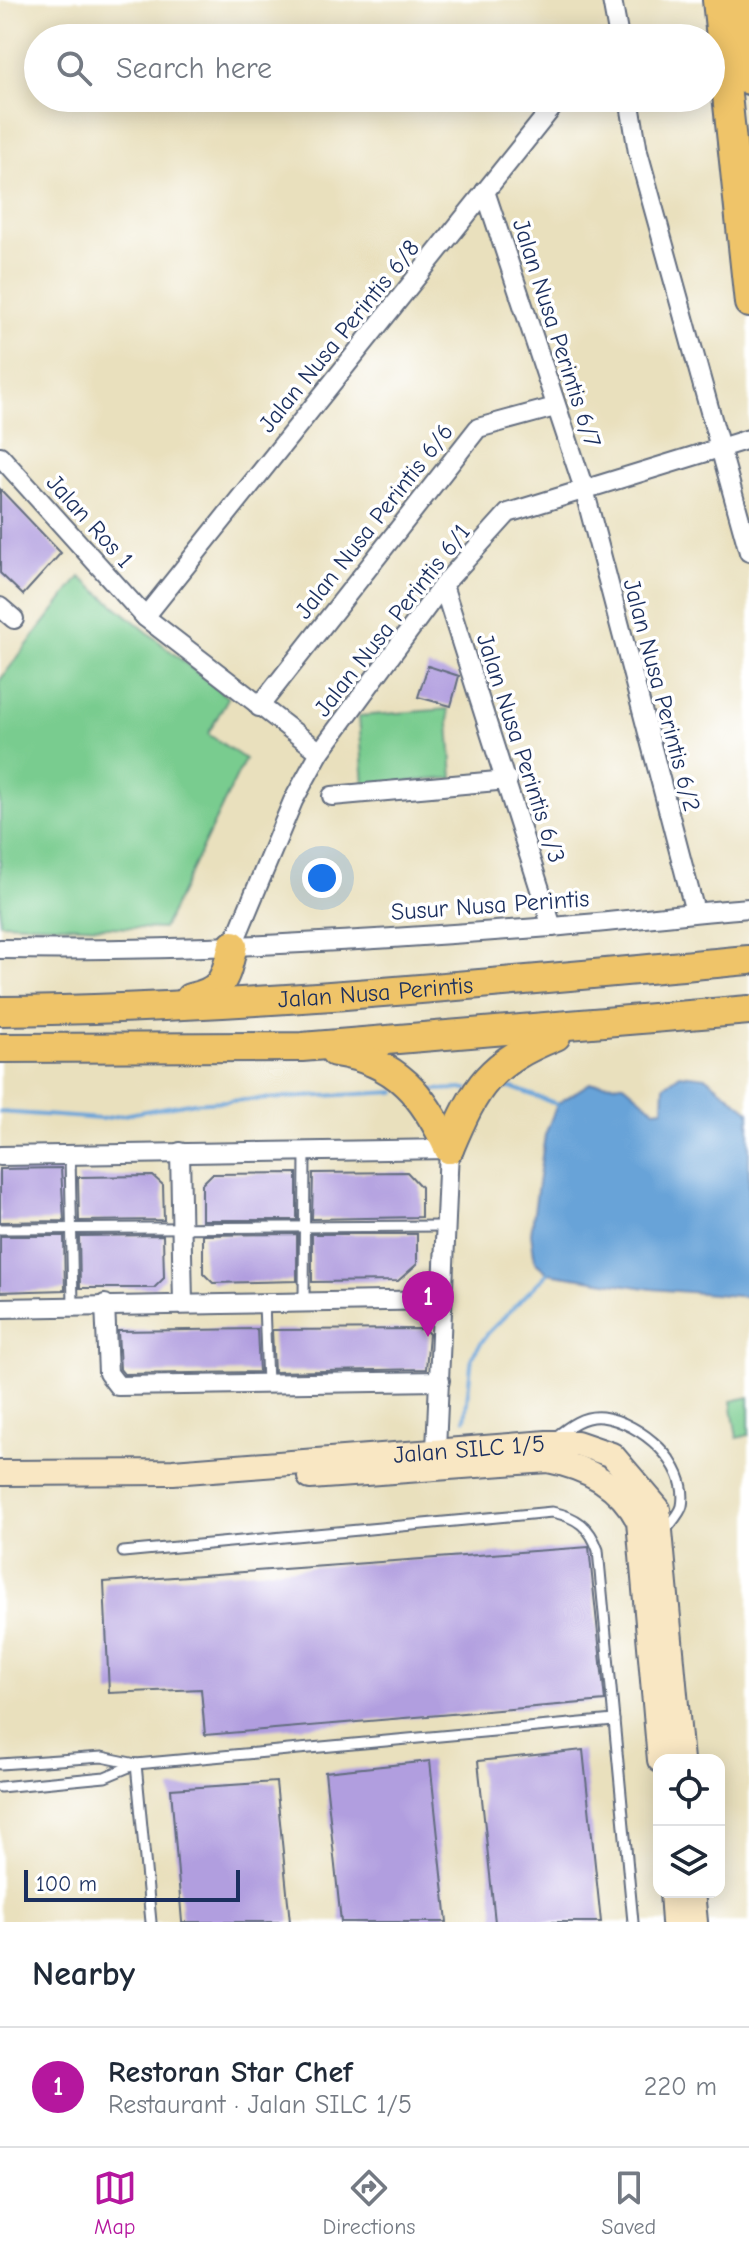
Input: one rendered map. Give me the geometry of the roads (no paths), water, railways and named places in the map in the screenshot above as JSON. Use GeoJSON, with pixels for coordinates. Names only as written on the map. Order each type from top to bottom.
{"type":"FeatureCollection","features":[{"type":"Feature","properties":{"kind":"main road"},"geometry":{"type":"LineString","coordinates":[[717,0],[720,24]]}},
{"type":"Feature","properties":{"kind":"main road"},"geometry":{"type":"LineString","coordinates":[[739,0],[749,80]]}},
{"type":"Feature","properties":{"kind":"main road"},"geometry":{"type":"LineString","coordinates":[[725,76],[749,303]]}},
{"type":"Feature","properties":{"kind":"main road"},"geometry":{"type":"LineString","coordinates":[[233,945],[242,982],[255,993],[321,998]]}},
{"type":"Feature","properties":{"kind":"main road"},"geometry":{"type":"LineString","coordinates":[[139,1009],[209,994],[220,986],[233,945]]}},
{"type":"Feature","properties":{"kind":"main road","name":"Jalan Nusa Perintis"},"geometry":{"type":"LineString","coordinates":[[0,1011],[139,1009],[321,998],[749,960]]}},
{"type":"Feature","properties":{"kind":"main road","name":"Jalan Nusa Perintis"},"geometry":{"type":"LineString","coordinates":[[0,1048],[302,1047],[749,1010]]}},
{"type":"Feature","properties":{"kind":"main road"},"geometry":{"type":"LineString","coordinates":[[449,1149],[469,1102],[485,1077],[524,1049],[582,1025]]}},
{"type":"Feature","properties":{"kind":"main road"},"geometry":{"type":"LineString","coordinates":[[302,1047],[351,1055],[391,1072],[420,1097],[449,1149]]}},
{"type":"Feature","properties":{"kind":"main road"},"geometry":{"type":"LineString","coordinates":[[0,1058],[96,1048]]}},
{"type":"Feature","properties":{"kind":"street"},"geometry":{"type":"LineString","coordinates":[[612,0],[616,24]]}},
{"type":"Feature","properties":{"kind":"street","name":"Jalan Nusa Perintis 6/8"},"geometry":{"type":"LineString","coordinates":[[145,617],[549,112]]}},
{"type":"Feature","properties":{"kind":"street"},"geometry":{"type":"LineString","coordinates":[[631,112],[638,152],[749,552]]}},
{"type":"Feature","properties":{"kind":"street","name":"Jalan Nusa Perintis 6/7"},"geometry":{"type":"LineString","coordinates":[[485,191],[584,489]]}},
{"type":"Feature","properties":{"kind":"street","name":"Jalan Nusa Perintis 6/6"},"geometry":{"type":"LineString","coordinates":[[259,707],[478,428],[555,407]]}},
{"type":"Feature","properties":{"kind":"street","name":"Jalan Nusa Perintis 6/1"},"geometry":{"type":"LineString","coordinates":[[233,945],[293,801],[320,752],[443,585],[508,513],[749,439]]}},
{"type":"Feature","properties":{"kind":"street","name":"Jalan Ros 1"},"geometry":{"type":"LineString","coordinates":[[0,456],[145,617],[320,752]]}},
{"type":"Feature","properties":{"kind":"street","name":"Jalan Nusa Perintis 6/2"},"geometry":{"type":"LineString","coordinates":[[584,489],[695,912]]}},
{"type":"Feature","properties":{"kind":"street","name":"Jalan Nusa Perintis 6/3"},"geometry":{"type":"LineString","coordinates":[[443,585],[508,780],[552,927]]}},
{"type":"Feature","properties":{"kind":"street"},"geometry":{"type":"LineString","coordinates":[[332,796],[508,780]]}},
{"type":"Feature","properties":{"kind":"street","name":"Susur Nusa Perintis"},"geometry":{"type":"LineString","coordinates":[[0,949],[128,951],[552,927],[749,908]]}},
{"type":"Feature","properties":{"kind":"street"},"geometry":{"type":"LineString","coordinates":[[0,1156],[449,1149],[436,1450]]}},
{"type":"Feature","properties":{"kind":"street"},"geometry":{"type":"LineString","coordinates":[[180,1152],[183,1304]]}},
{"type":"Feature","properties":{"kind":"street"},"geometry":{"type":"LineString","coordinates":[[0,1308],[442,1300]]}},
{"type":"Feature","properties":{"kind":"street"},"geometry":{"type":"LineString","coordinates":[[105,1304],[108,1373],[118,1386],[440,1381]]}},
{"type":"Feature","properties":{"kind":"street","name":"Jalan SILC 1/5"},"geometry":{"type":"LineString","coordinates":[[0,1473],[173,1472],[547,1443],[577,1443],[612,1455],[658,1509],[680,1754]]}},
{"type":"Feature","properties":{"kind":"street","name":"Jalan SILC 1/5"},"geometry":{"type":"LineString","coordinates":[[0,1489],[173,1489],[548,1460],[578,1466],[606,1481],[629,1503],[639,1521],[659,1754]]}},
{"type":"Feature","properties":{"kind":"street"},"geometry":{"type":"LineString","coordinates":[[672,1898],[674,1922]]}},
{"type":"Feature","properties":{"kind":"street"},"geometry":{"type":"LineString","coordinates":[[693,1898],[695,1922]]}},
{"type":"Feature","properties":{"kind":"lane"},"geometry":{"type":"LineString","coordinates":[[304,1302],[305,1150]]}},
{"type":"Feature","properties":{"kind":"lane"},"geometry":{"type":"LineString","coordinates":[[70,1155],[73,1305]]}},
{"type":"Feature","properties":{"kind":"lane"},"geometry":{"type":"LineString","coordinates":[[0,1229],[444,1226]]}},
{"type":"Feature","properties":{"kind":"lane"},"geometry":{"type":"LineString","coordinates":[[264,1302],[267,1384]]}},
{"type":"Feature","properties":{"kind":"lane"},"geometry":{"type":"LineString","coordinates":[[547,1443],[575,1421],[602,1417],[638,1430],[673,1464],[682,1483],[682,1508],[661,1536]]}},
{"type":"Feature","properties":{"kind":"lane"},"geometry":{"type":"LineString","coordinates":[[123,1552],[552,1512],[581,1522],[592,1534],[598,1550],[633,1922]]}},
{"type":"Feature","properties":{"kind":"lane"},"geometry":{"type":"LineString","coordinates":[[0,1764],[102,1757],[136,1764],[614,1720]]}},
{"type":"Feature","properties":{"kind":"lane"},"geometry":{"type":"LineString","coordinates":[[48,1760],[51,1782]]}},
{"type":"Feature","properties":{"kind":"lane"},"geometry":{"type":"LineString","coordinates":[[0,1787],[105,1777],[136,1764]]}},
{"type":"Feature","properties":{"kind":"lane"},"geometry":{"type":"LineString","coordinates":[[136,1764],[151,1922]]}},
{"type":"Feature","properties":{"kind":"water"},"geometry":{"type":"Polygon","coordinates":[[[680,1074],[706,1077],[749,1111],[749,1297],[652,1289],[548,1273],[535,1262],[531,1233],[545,1135],[557,1104],[590,1083],[624,1084],[655,1110],[663,1109],[664,1086],[680,1074]]]}},
{"type":"Feature","properties":{"kind":"waterway"},"geometry":{"type":"LineString","coordinates":[[492,1088],[513,1088],[557,1104]]}},
{"type":"Feature","properties":{"kind":"waterway"},"geometry":{"type":"LineString","coordinates":[[428,1090],[468,1089]]}},
{"type":"Feature","properties":{"kind":"waterway"},"geometry":{"type":"LineString","coordinates":[[0,1112],[101,1119],[189,1103],[396,1092]]}},
{"type":"Feature","properties":{"kind":"waterway"},"geometry":{"type":"LineString","coordinates":[[465,1419],[472,1356],[488,1333],[548,1273]]}},
{"type":"Feature","properties":{"kind":"place","name":"Restoran Star Chef"},"geometry":{"type":"Point","coordinates":[428,1337]}}]}
